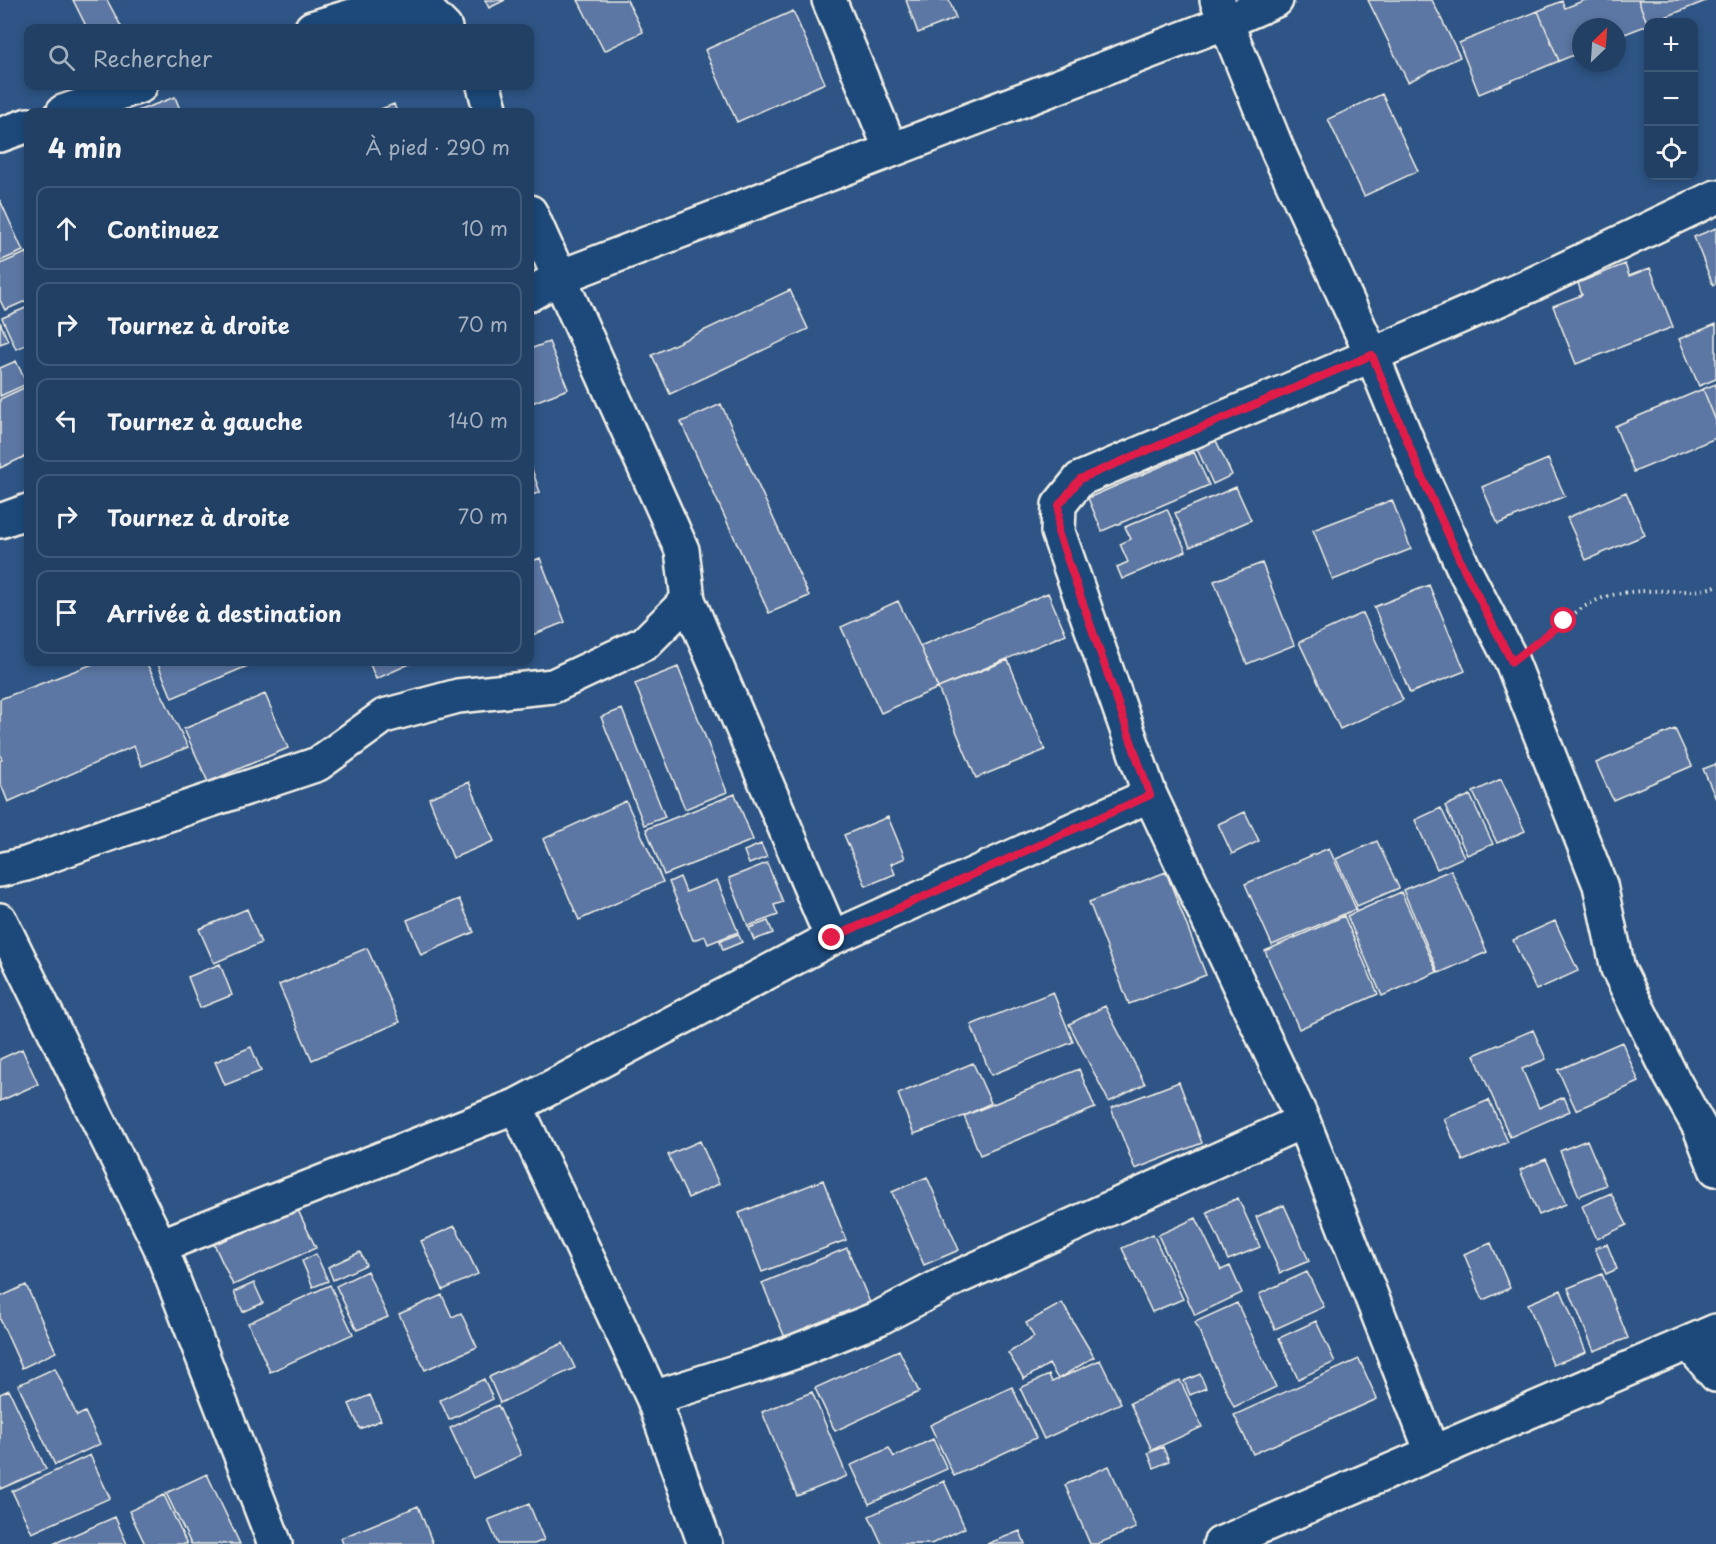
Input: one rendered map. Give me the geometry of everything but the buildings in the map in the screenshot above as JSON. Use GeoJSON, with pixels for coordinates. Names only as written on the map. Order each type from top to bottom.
{"type":"FeatureCollection","features":[{"type":"Feature","properties":{"kind":"street"},"geometry":{"type":"LineString","coordinates":[[829,0],[891,150]]}},
{"type":"Feature","properties":{"kind":"street"},"geometry":{"type":"LineString","coordinates":[[534,292],[560,277],[891,150],[1221,11],[1276,0]]}},
{"type":"Feature","properties":{"kind":"street"},"geometry":{"type":"LineString","coordinates":[[1221,11],[1278,152],[1372,355],[1422,477],[1464,569],[1512,662],[1600,885],[1618,969],[1671,1076],[1700,1128],[1716,1169]]}},
{"type":"Feature","properties":{"kind":"street"},"geometry":{"type":"LineString","coordinates":[[325,24],[365,12],[432,13]]}},
{"type":"Feature","properties":{"kind":"street"},"geometry":{"type":"LineString","coordinates":[[75,108],[128,90]]}},
{"type":"Feature","properties":{"kind":"street"},"geometry":{"type":"LineString","coordinates":[[485,90],[490,108]]}},
{"type":"Feature","properties":{"kind":"street"},"geometry":{"type":"LineString","coordinates":[[0,135],[24,126]]}},
{"type":"Feature","properties":{"kind":"street"},"geometry":{"type":"LineString","coordinates":[[1432,1452],[1303,1121],[1150,795],[1058,532],[1059,505],[1080,479],[1528,286],[1716,197]]}},
{"type":"Feature","properties":{"kind":"street"},"geometry":{"type":"LineString","coordinates":[[534,221],[682,550],[687,600],[832,938]]}},
{"type":"Feature","properties":{"kind":"street"},"geometry":{"type":"LineString","coordinates":[[0,521],[24,512]]}},
{"type":"Feature","properties":{"kind":"street"},"geometry":{"type":"LineString","coordinates":[[0,870],[26,864],[318,764],[384,716],[458,696],[552,686],[645,643],[687,600]]}},
{"type":"Feature","properties":{"kind":"street"},"geometry":{"type":"LineString","coordinates":[[160,1246],[516,1106],[832,938],[1150,795]]}},
{"type":"Feature","properties":{"kind":"street"},"geometry":{"type":"LineString","coordinates":[[0,921],[160,1246],[275,1544]]}},
{"type":"Feature","properties":{"kind":"street"},"geometry":{"type":"LineString","coordinates":[[516,1106],[653,1398],[705,1544]]}},
{"type":"Feature","properties":{"kind":"street"},"geometry":{"type":"LineString","coordinates":[[653,1398],[797,1352],[879,1318],[956,1278],[1303,1121]]}},
{"type":"Feature","properties":{"kind":"street"},"geometry":{"type":"LineString","coordinates":[[1220,1544],[1702,1337],[1716,1375]]}},
{"type":"Feature","properties":{"kind":"path"},"geometry":{"type":"LineString","coordinates":[[1512,662],[1564,621],[1593,602],[1623,593],[1684,592],[1707,590],[1716,586]]}},
{"type":"Feature","properties":{"kind":"route"},"geometry":{"type":"LineString","coordinates":[[832,938],[1150,795],[1058,532],[1059,505],[1080,479],[1372,355],[1422,477],[1464,569],[1512,662],[1564,621]]}}]}
